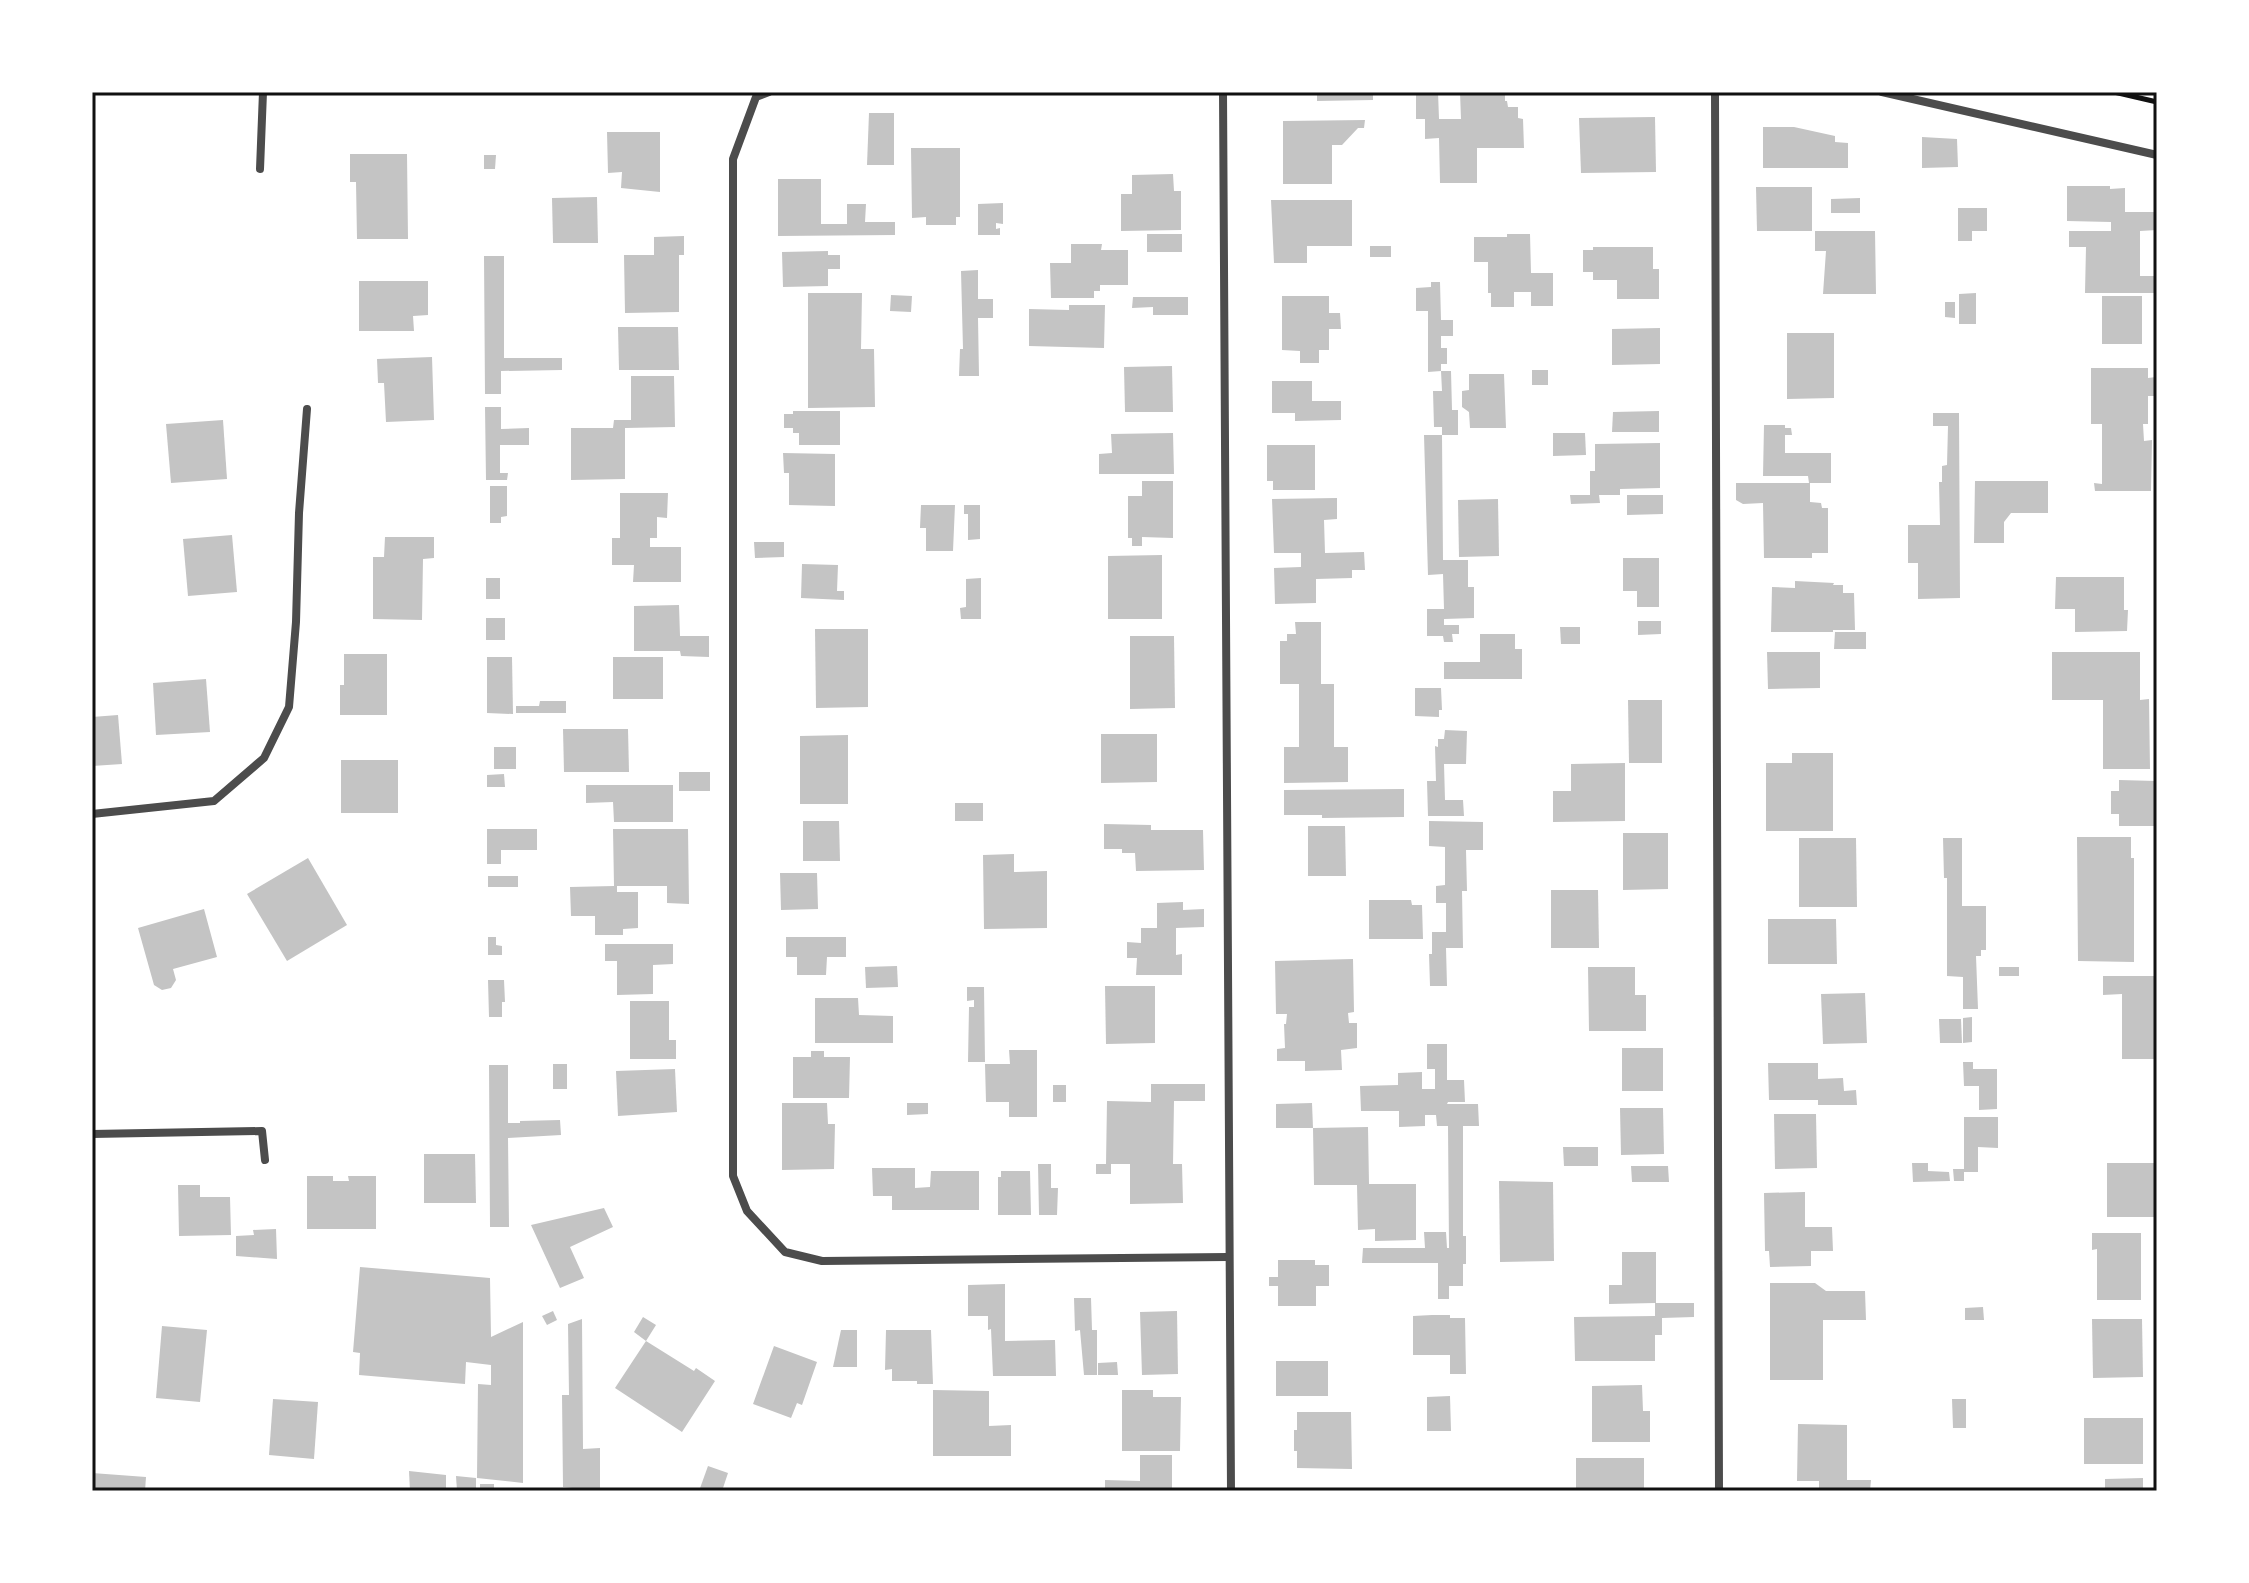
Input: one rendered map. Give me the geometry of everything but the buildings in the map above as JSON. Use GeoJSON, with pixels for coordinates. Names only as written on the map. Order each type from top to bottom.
{"type":"FeatureCollection","features":[{"type":"Feature","properties":{"kind":"street"},"geometry":{"type":"LineString","coordinates":[[260,169],[263,92]]}},
{"type":"Feature","properties":{"kind":"street"},"geometry":{"type":"LineString","coordinates":[[769,92],[756,97],[733,159],[733,1176],[747,1211],[785,1252],[822,1261],[1228,1257]]}},
{"type":"Feature","properties":{"kind":"street"},"geometry":{"type":"LineString","coordinates":[[1223,92],[1231,1491]]}},
{"type":"Feature","properties":{"kind":"street"},"geometry":{"type":"LineString","coordinates":[[1715,92],[1719,1491]]}},
{"type":"Feature","properties":{"kind":"street"},"geometry":{"type":"LineString","coordinates":[[1882,92],[2157,155]]}},
{"type":"Feature","properties":{"kind":"street"},"geometry":{"type":"LineString","coordinates":[[92,814],[214,801],[264,758],[289,707],[307,409]]}},
{"type":"Feature","properties":{"kind":"street"},"geometry":{"type":"LineString","coordinates":[[92,1134],[262,1131],[265,1160]]}},
{"type":"Feature","properties":{"kind":"path"},"geometry":{"type":"LineString","coordinates":[[2114,92],[2157,102]]}}]}
